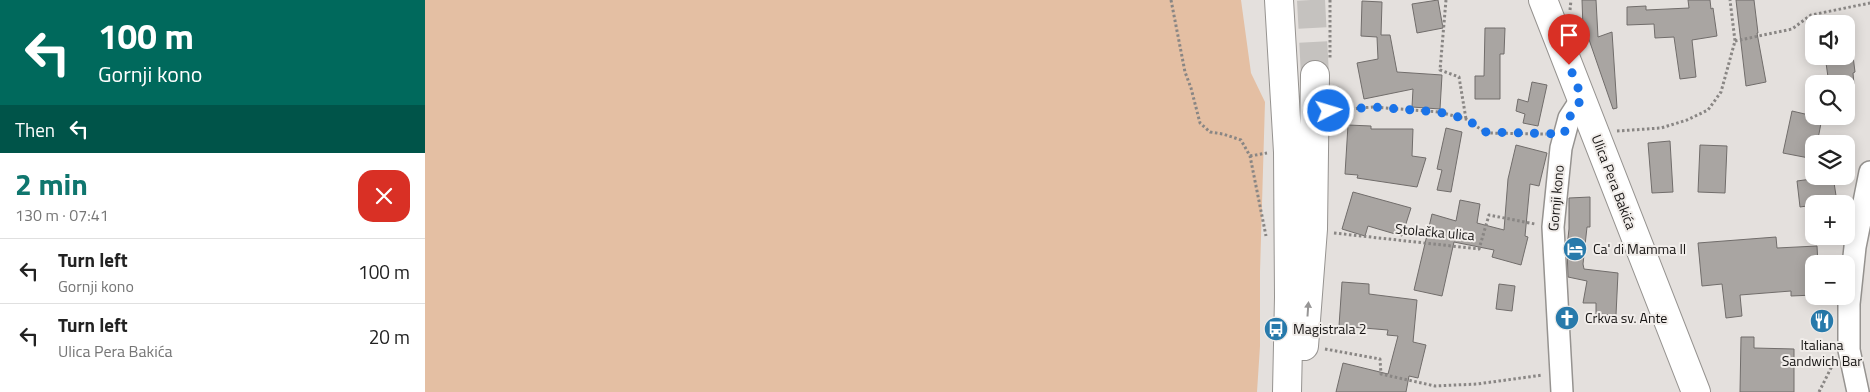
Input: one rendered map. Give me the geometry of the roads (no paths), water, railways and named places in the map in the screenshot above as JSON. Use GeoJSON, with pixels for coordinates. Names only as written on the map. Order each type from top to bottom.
{"type":"FeatureCollection","features":[{"type":"Feature","properties":{"kind":"main road"},"geometry":{"type":"LineString","coordinates":[[1262,0],[1264,24],[1269,43],[1284,71]]}},
{"type":"Feature","properties":{"kind":"main road"},"geometry":{"type":"LineString","coordinates":[[1279,0],[1284,71],[1289,212],[1287,392]]}},
{"type":"Feature","properties":{"kind":"main road","name":"Ulica Pera Bakića"},"geometry":{"type":"LineString","coordinates":[[1543,0],[1696,392]]}},
{"type":"Feature","properties":{"kind":"main road"},"geometry":{"type":"LineString","coordinates":[[1561,0],[1582,98]]}},
{"type":"Feature","properties":{"kind":"main road"},"geometry":{"type":"LineString","coordinates":[[1299,392],[1307,319],[1322,72]]}},
{"type":"Feature","properties":{"kind":"street","name":"Gornji kono"},"geometry":{"type":"LineString","coordinates":[[1561,382],[1553,227],[1564,134],[1569,118],[1582,98]]}},
{"type":"Feature","properties":{"kind":"street"},"geometry":{"type":"LineString","coordinates":[[1858,392],[1849,350],[1849,304],[1855,247],[1870,172]]}},
{"type":"Feature","properties":{"kind":"tunnel"},"geometry":{"type":"LineString","coordinates":[[1311,0],[1315,75]]}},
{"type":"Feature","properties":{"kind":"place","name":"Ca' di Mamma II"},"geometry":{"type":"Point","coordinates":[1575,249]}},
{"type":"Feature","properties":{"kind":"place","name":"Crkva sv. Ante"},"geometry":{"type":"Point","coordinates":[1567,318]}},
{"type":"Feature","properties":{"kind":"place","name":"Italiana Sandwich Bar"},"geometry":{"type":"Point","coordinates":[1822,321]}},
{"type":"Feature","properties":{"kind":"place","name":"Magistrala 2"},"geometry":{"type":"Point","coordinates":[1276,329]}}]}
